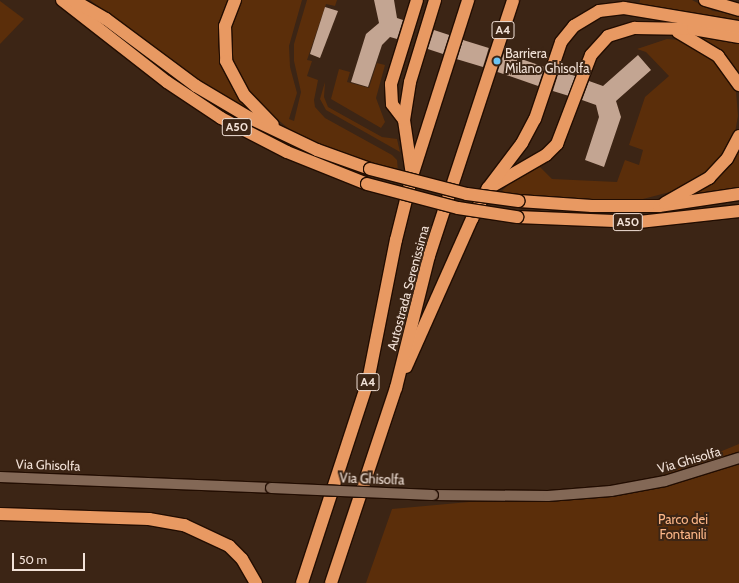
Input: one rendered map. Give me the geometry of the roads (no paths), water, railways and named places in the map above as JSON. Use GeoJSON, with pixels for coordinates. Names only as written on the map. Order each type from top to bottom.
{"type":"FeatureCollection","features":[{"type":"Feature","properties":{"kind":"highway","name":"A50"},"geometry":{"type":"LineString","coordinates":[[62,0],[167,82],[221,118],[287,152],[367,184],[458,208],[517,217],[639,222],[739,211]]}},
{"type":"Feature","properties":{"kind":"highway"},"geometry":{"type":"LineString","coordinates":[[73,0],[106,19],[196,86],[250,118],[292,139],[370,170],[467,194],[518,201],[592,206],[659,206],[739,194]]}},
{"type":"Feature","properties":{"kind":"highway"},"geometry":{"type":"LineString","coordinates":[[235,0],[228,14],[223,38],[231,74],[254,107],[292,139]]}},
{"type":"Feature","properties":{"kind":"highway"},"geometry":{"type":"LineString","coordinates":[[404,120],[392,104],[391,84],[417,0]]}},
{"type":"Feature","properties":{"kind":"highway"},"geometry":{"type":"LineString","coordinates":[[412,176],[404,120],[410,82],[435,0]]}},
{"type":"Feature","properties":{"kind":"highway","name":"Autostrada Serenissima"},"geometry":{"type":"LineString","coordinates":[[302,583],[368,382],[396,240],[412,176],[468,0]]}},
{"type":"Feature","properties":{"kind":"highway","name":"Autostrada Serenissima"},"geometry":{"type":"LineString","coordinates":[[331,583],[396,388],[429,256],[513,0]]}},
{"type":"Feature","properties":{"kind":"highway"},"geometry":{"type":"LineString","coordinates":[[624,8],[635,0]]}},
{"type":"Feature","properties":{"kind":"highway"},"geometry":{"type":"LineString","coordinates":[[706,1],[739,2]]}},
{"type":"Feature","properties":{"kind":"highway"},"geometry":{"type":"LineString","coordinates":[[706,1],[739,10]]}},
{"type":"Feature","properties":{"kind":"highway"},"geometry":{"type":"LineString","coordinates":[[396,388],[436,304],[461,241],[488,188],[522,144],[535,119],[561,42],[574,26],[599,11],[624,8],[739,27]]}},
{"type":"Feature","properties":{"kind":"highway"},"geometry":{"type":"LineString","coordinates":[[488,188],[546,155],[557,144],[586,65],[600,42],[622,30],[693,29],[739,37]]}},
{"type":"Feature","properties":{"kind":"highway"},"geometry":{"type":"LineString","coordinates":[[673,30],[693,38],[718,56],[739,85]]}},
{"type":"Feature","properties":{"kind":"highway"},"geometry":{"type":"LineString","coordinates":[[659,206],[709,178],[727,159],[739,136]]}},
{"type":"Feature","properties":{"kind":"highway"},"geometry":{"type":"LineString","coordinates":[[0,514],[149,518],[184,525],[229,546],[242,559],[256,583]]}},
{"type":"Feature","properties":{"kind":"street","name":"Via Ghisolfa"},"geometry":{"type":"LineString","coordinates":[[0,477],[433,495],[518,497],[597,493],[665,481],[739,458]]}},
{"type":"Feature","properties":{"kind":"place","name":"Barriera Milano Ghisolfa"},"geometry":{"type":"Point","coordinates":[497,61]}},
{"type":"Feature","properties":{"kind":"park label","name":"Parco dei Fontanili"},"geometry":{"type":"Point","coordinates":[683,528]}}]}
